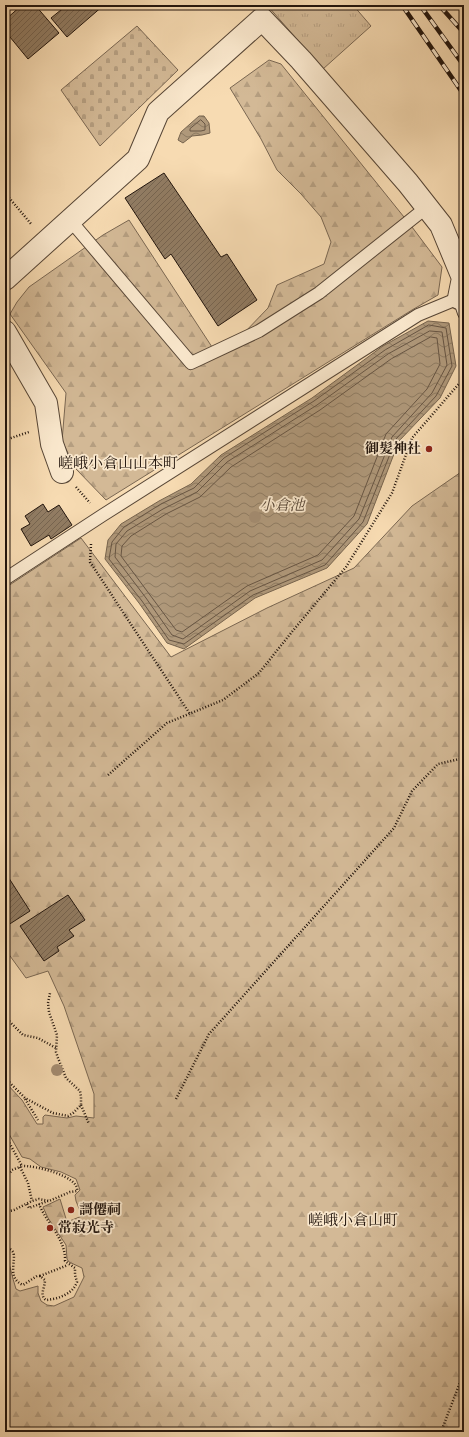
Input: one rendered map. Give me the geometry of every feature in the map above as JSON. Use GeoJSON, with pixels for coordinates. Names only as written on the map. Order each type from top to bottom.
{"type":"FeatureCollection","features":[{"type":"Feature","properties":{"kind":"street"},"geometry":{"type":"LineString","coordinates":[[5,279],[138,159],[158,112],[262,19],[301,60],[408,183],[441,225],[463,278],[462,306]]}},
{"type":"Feature","properties":{"kind":"street"},"geometry":{"type":"LineString","coordinates":[[5,332],[46,403],[52,444],[62,472]]}},
{"type":"Feature","properties":{"kind":"lane"},"geometry":{"type":"LineString","coordinates":[[70,220],[191,362],[259,331],[319,293],[427,207]]}},
{"type":"Feature","properties":{"kind":"lane"},"geometry":{"type":"LineString","coordinates":[[5,579],[95,514],[418,315],[462,306]]}},
{"type":"Feature","properties":{"kind":"path"},"geometry":{"type":"LineString","coordinates":[[5,193],[47,242]]}},
{"type":"Feature","properties":{"kind":"path"},"geometry":{"type":"LineString","coordinates":[[108,776],[167,723],[223,700],[259,673],[346,567],[392,493],[412,438],[464,378]]}},
{"type":"Feature","properties":{"kind":"path"},"geometry":{"type":"LineString","coordinates":[[62,472],[95,514],[98,530],[90,546],[90,562],[190,714]]}},
{"type":"Feature","properties":{"kind":"path"},"geometry":{"type":"LineString","coordinates":[[176,1099],[209,1034],[394,828],[412,791],[438,764],[464,758]]}},
{"type":"Feature","properties":{"kind":"path"},"geometry":{"type":"LineString","coordinates":[[50,993],[48,1008],[57,1035],[55,1048],[66,1078],[80,1091],[81,1105],[89,1124]]}},
{"type":"Feature","properties":{"kind":"path"},"geometry":{"type":"LineString","coordinates":[[5,1017],[23,1035],[38,1038],[55,1048]]}},
{"type":"Feature","properties":{"kind":"path"},"geometry":{"type":"LineString","coordinates":[[5,1078],[25,1098],[38,1120]]}},
{"type":"Feature","properties":{"kind":"path"},"geometry":{"type":"LineString","coordinates":[[25,1098],[53,1114],[68,1116],[81,1105]]}},
{"type":"Feature","properties":{"kind":"path"},"geometry":{"type":"LineString","coordinates":[[5,1134],[21,1166],[29,1187],[32,1201]]}},
{"type":"Feature","properties":{"kind":"path"},"geometry":{"type":"LineString","coordinates":[[5,1179],[12,1170],[21,1166],[30,1166],[61,1175],[73,1181],[76,1185],[77,1191],[70,1192],[29,1208],[27,1204]]}},
{"type":"Feature","properties":{"kind":"path"},"geometry":{"type":"LineString","coordinates":[[5,1212],[14,1210],[39,1199],[48,1200]]}},
{"type":"Feature","properties":{"kind":"path"},"geometry":{"type":"LineString","coordinates":[[39,1204],[46,1219],[64,1247],[65,1261],[75,1268],[75,1275],[78,1282],[71,1292],[54,1300],[46,1300],[42,1294],[46,1280],[40,1276]]}},
{"type":"Feature","properties":{"kind":"path"},"geometry":{"type":"LineString","coordinates":[[5,1246],[12,1251],[14,1255],[12,1267],[14,1275],[20,1284],[23,1285],[35,1277],[68,1264]]}},
{"type":"Feature","properties":{"kind":"path"},"geometry":{"type":"LineString","coordinates":[[441,1432],[464,1372]]}},
{"type":"Feature","properties":{"kind":"green space"},"geometry":{"type":"Polygon","coordinates":[[[267,5],[353,5],[371,26],[323,69],[267,5]]]}},
{"type":"Feature","properties":{"kind":"green space"},"geometry":{"type":"Polygon","coordinates":[[[137,26],[178,70],[100,146],[61,90],[137,26]]]}},
{"type":"Feature","properties":{"kind":"green space"},"geometry":{"type":"Polygon","coordinates":[[[269,60],[281,64],[412,227],[442,267],[438,295],[106,500],[76,469],[62,441],[66,393],[10,314],[29,287],[103,235],[129,220],[212,347],[243,334],[268,308],[277,285],[324,264],[331,242],[321,217],[277,170],[261,139],[230,88],[269,60]]]}},
{"type":"Feature","properties":{"kind":"green space"},"geometry":{"type":"Polygon","coordinates":[[[464,470],[464,1432],[5,1432],[5,1252],[16,1289],[20,1291],[38,1286],[38,1293],[41,1301],[47,1305],[54,1306],[74,1297],[84,1277],[82,1268],[69,1262],[67,1259],[66,1245],[48,1218],[43,1207],[60,1199],[67,1222],[82,1216],[75,1195],[80,1190],[76,1179],[61,1172],[41,1167],[30,1159],[22,1157],[5,1127],[5,1082],[22,1100],[37,1124],[43,1124],[43,1117],[45,1115],[67,1118],[76,1116],[94,1118],[94,1094],[64,1006],[48,971],[26,978],[5,949],[5,588],[81,538],[171,657],[267,608],[354,568],[412,506],[464,470]]]}},
{"type":"Feature","properties":{"kind":"water"},"geometry":{"type":"Polygon","coordinates":[[[199,116],[204,116],[209,123],[210,133],[192,136],[183,143],[178,140],[181,132],[199,116]]]}},
{"type":"Feature","properties":{"kind":"water","name":"小倉池"},"geometry":{"type":"Polygon","coordinates":[[[428,321],[449,323],[456,366],[440,398],[399,441],[367,524],[327,568],[255,598],[184,649],[167,643],[139,603],[105,559],[108,540],[121,524],[191,484],[221,455],[312,398],[383,346],[428,321]]]}},
{"type":"Feature","properties":{"kind":"building"},"geometry":{"type":"Polygon","coordinates":[[[22,5],[35,5],[59,33],[28,59],[5,31],[5,20],[22,5]]]}},
{"type":"Feature","properties":{"kind":"building"},"geometry":{"type":"Polygon","coordinates":[[[67,5],[104,5],[67,37],[51,18],[67,5]]]}},
{"type":"Feature","properties":{"kind":"building"},"geometry":{"type":"Polygon","coordinates":[[[164,173],[221,257],[227,254],[257,300],[218,326],[171,254],[165,259],[125,198],[164,173]]]}},
{"type":"Feature","properties":{"kind":"building"},"geometry":{"type":"Polygon","coordinates":[[[43,504],[48,512],[59,505],[72,525],[51,539],[49,535],[31,546],[21,529],[30,524],[25,516],[43,504]]]}},
{"type":"Feature","properties":{"kind":"building"},"geometry":{"type":"Polygon","coordinates":[[[5,872],[30,911],[5,927],[5,872]]]}},
{"type":"Feature","properties":{"kind":"building"},"geometry":{"type":"Polygon","coordinates":[[[68,895],[85,920],[69,930],[74,936],[57,947],[59,951],[44,961],[20,926],[68,895]]]}},
{"type":"Feature","properties":{"kind":"railway"},"geometry":{"type":"LineString","coordinates":[[402,5],[464,95]]}},
{"type":"Feature","properties":{"kind":"railway"},"geometry":{"type":"LineString","coordinates":[[420,5],[464,66]]}},
{"type":"Feature","properties":{"kind":"railway"},"geometry":{"type":"LineString","coordinates":[[439,5],[464,33]]}},
{"type":"Feature","properties":{"kind":"place","name":"御髪神社"},"geometry":{"type":"Point","coordinates":[429,449]}},
{"type":"Feature","properties":{"kind":"place","name":"謌僊祠"},"geometry":{"type":"Point","coordinates":[71,1210]}},
{"type":"Feature","properties":{"kind":"place","name":"常寂光寺"},"geometry":{"type":"Point","coordinates":[50,1228]}},
{"type":"Feature","properties":{"kind":"district","name":"嵯峨小倉山山本町"},"geometry":{"type":"Point","coordinates":[118,464]}},
{"type":"Feature","properties":{"kind":"district","name":"嵯峨小倉山町"},"geometry":{"type":"Point","coordinates":[353,1221]}}]}
